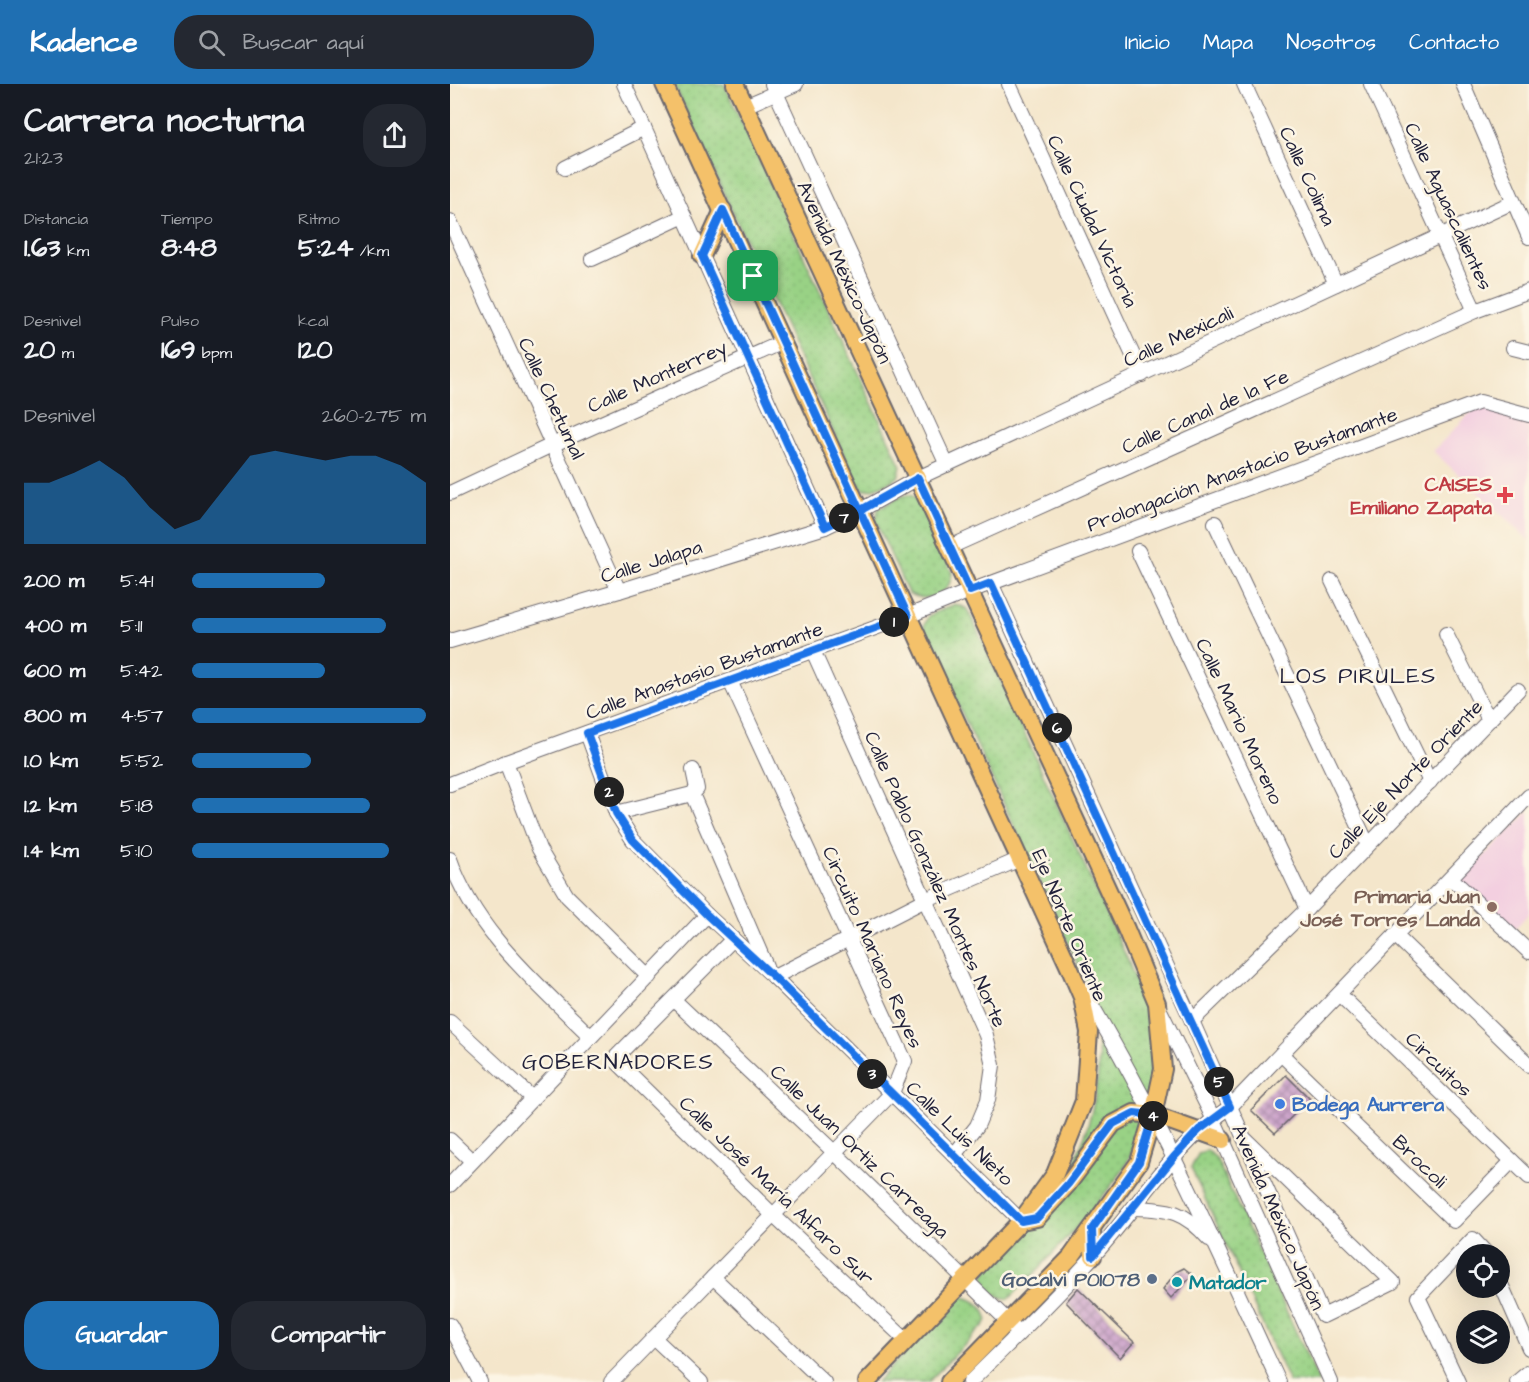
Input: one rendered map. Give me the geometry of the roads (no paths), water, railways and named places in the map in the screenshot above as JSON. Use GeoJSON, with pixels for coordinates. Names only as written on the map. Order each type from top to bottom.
{"type":"FeatureCollection","features":[{"type":"Feature","properties":{"kind":"main road"},"geometry":{"type":"LineString","coordinates":[[664,84],[861,510]]}},
{"type":"Feature","properties":{"kind":"main road","name":"Avenida México-Japón"},"geometry":{"type":"LineString","coordinates":[[735,84],[918,478]]}},
{"type":"Feature","properties":{"kind":"main road"},"geometry":{"type":"LineString","coordinates":[[702,256],[723,210]]}},
{"type":"Feature","properties":{"kind":"main road"},"geometry":{"type":"LineString","coordinates":[[918,478],[1126,929],[1157,1004],[1163,1069],[1153,1115],[1139,1162],[1071,1257],[1014,1327],[968,1363],[949,1382]]}},
{"type":"Feature","properties":{"kind":"main road","name":"Eje Norte Oriente"},"geometry":{"type":"LineString","coordinates":[[861,510],[1070,969],[1082,997],[1089,1032],[1084,1101],[1055,1174],[1021,1221],[867,1382]]}},
{"type":"Feature","properties":{"kind":"main road"},"geometry":{"type":"LineString","coordinates":[[1021,1221],[1037,1218],[1068,1184],[1113,1124],[1134,1113],[1153,1115],[1223,1140]]}},
{"type":"Feature","properties":{"kind":"main road"},"geometry":{"type":"LineString","coordinates":[[1092,1229],[1093,1256]]}},
{"type":"Feature","properties":{"kind":"main road"},"geometry":{"type":"LineString","coordinates":[[968,1363],[968,1382]]}},
{"type":"Feature","properties":{"kind":"street"},"geometry":{"type":"LineString","coordinates":[[624,84],[825,527]]}},
{"type":"Feature","properties":{"kind":"street"},"geometry":{"type":"LineString","coordinates":[[745,106],[774,89],[796,84]]}},
{"type":"Feature","properties":{"kind":"street","name":"Calle Ciudad Victoria"},"geometry":{"type":"LineString","coordinates":[[1009,84],[1142,375]]}},
{"type":"Feature","properties":{"kind":"street","name":"Calle Colima"},"geometry":{"type":"LineString","coordinates":[[1244,84],[1336,284]]}},
{"type":"Feature","properties":{"kind":"street","name":"Calle Aguascalientes"},"geometry":{"type":"LineString","coordinates":[[1371,84],[1475,311]]}},
{"type":"Feature","properties":{"kind":"street"},"geometry":{"type":"LineString","coordinates":[[1463,84],[1529,237]]}},
{"type":"Feature","properties":{"kind":"street"},"geometry":{"type":"LineString","coordinates":[[774,89],[947,465]]}},
{"type":"Feature","properties":{"kind":"street"},"geometry":{"type":"LineString","coordinates":[[565,168],[644,128]]}},
{"type":"Feature","properties":{"kind":"street","name":"Calle Mexicali"},"geometry":{"type":"LineString","coordinates":[[861,510],[918,478],[1513,202]]}},
{"type":"Feature","properties":{"kind":"street"},"geometry":{"type":"LineString","coordinates":[[592,259],[684,216]]}},
{"type":"Feature","properties":{"kind":"street","name":"Calle Chetumal"},"geometry":{"type":"LineString","coordinates":[[450,221],[619,591]]}},
{"type":"Feature","properties":{"kind":"street","name":"Calle Canal de la Fe"},"geometry":{"type":"LineString","coordinates":[[950,547],[1475,311],[1529,291]]}},
{"type":"Feature","properties":{"kind":"street","name":"Calle Monterrey"},"geometry":{"type":"LineString","coordinates":[[450,493],[783,342]]}},
{"type":"Feature","properties":{"kind":"street"},"geometry":{"type":"LineString","coordinates":[[1513,348],[1529,352]]}},
{"type":"Feature","properties":{"kind":"street","name":"Prolongación Anastacio Bustamante"},"geometry":{"type":"LineString","coordinates":[[970,591],[1480,402],[1529,415]]}},
{"type":"Feature","properties":{"kind":"street","name":"Calle Jalapa"},"geometry":{"type":"LineString","coordinates":[[450,641],[825,527],[861,510]]}},
{"type":"Feature","properties":{"kind":"street"},"geometry":{"type":"LineString","coordinates":[[1215,523],[1368,845]]}},
{"type":"Feature","properties":{"kind":"street","name":"Calle Mario Moreno"},"geometry":{"type":"LineString","coordinates":[[1138,551],[1307,909]]}},
{"type":"Feature","properties":{"kind":"street"},"geometry":{"type":"LineString","coordinates":[[1332,581],[1430,782]]}},
{"type":"Feature","properties":{"kind":"street"},"geometry":{"type":"LineString","coordinates":[[991,583],[1192,1021],[1323,1316],[1393,1282],[1244,1138]]}},
{"type":"Feature","properties":{"kind":"street","name":"Calle Anastasio Bustamante"},"geometry":{"type":"LineString","coordinates":[[450,784],[908,616],[970,591]]}},
{"type":"Feature","properties":{"kind":"street"},"geometry":{"type":"LineString","coordinates":[[1446,634],[1489,720]]}},
{"type":"Feature","properties":{"kind":"street","name":"Calle Pablo González Montes Norte"},"geometry":{"type":"LineString","coordinates":[[813,651],[986,1035],[993,1065],[988,1100],[977,1126],[954,1155]]}},
{"type":"Feature","properties":{"kind":"street","name":"Circuito Mariano Reyes"},"geometry":{"type":"LineString","coordinates":[[611,1382],[892,1094],[905,1061],[730,681]]}},
{"type":"Feature","properties":{"kind":"street","name":"Calle Eje Norte Oriente"},"geometry":{"type":"LineString","coordinates":[[1192,1021],[1307,909],[1518,690]]}},
{"type":"Feature","properties":{"kind":"street","name":"Calle Luis Nieto"},"geometry":{"type":"LineString","coordinates":[[587,733],[616,813],[633,840],[1021,1221]]}},
{"type":"Feature","properties":{"kind":"street"},"geometry":{"type":"LineString","coordinates":[[506,762],[539,849],[567,896],[649,977]]}},
{"type":"Feature","properties":{"kind":"street"},"geometry":{"type":"LineString","coordinates":[[616,813],[692,794],[697,789],[693,770]]}},
{"type":"Feature","properties":{"kind":"street","name":"Calle Luis Nieto"},"geometry":{"type":"LineString","coordinates":[[692,794],[771,975]]}},
{"type":"Feature","properties":{"kind":"street"},"geometry":{"type":"LineString","coordinates":[[968,1382],[1014,1327],[1093,1256],[1199,1130],[1230,1107],[1529,796]]}},
{"type":"Feature","properties":{"kind":"street"},"geometry":{"type":"LineString","coordinates":[[450,859],[458,883],[496,941],[590,1036]]}},
{"type":"Feature","properties":{"kind":"street"},"geometry":{"type":"LineString","coordinates":[[771,975],[925,900],[1020,859]]}},
{"type":"Feature","properties":{"kind":"street"},"geometry":{"type":"LineString","coordinates":[[1450,878],[1529,952]]}},
{"type":"Feature","properties":{"kind":"street"},"geometry":{"type":"LineString","coordinates":[[450,1185],[707,915]]}},
{"type":"Feature","properties":{"kind":"street"},"geometry":{"type":"LineString","coordinates":[[1395,936],[1529,1065]]}},
{"type":"Feature","properties":{"kind":"street","name":"Calle José María Alfaro Sur"},"geometry":{"type":"LineString","coordinates":[[733,939],[614,1059],[773,1215],[907,1341]]}},
{"type":"Feature","properties":{"kind":"street"},"geometry":{"type":"LineString","coordinates":[[1070,969],[1118,1047],[1153,1115],[1279,1382]]}},
{"type":"Feature","properties":{"kind":"street","name":"Circuitos"},"geometry":{"type":"LineString","coordinates":[[1339,994],[1529,1177]]}},
{"type":"Feature","properties":{"kind":"street","name":"Calle Juan Ortiz Carreaga"},"geometry":{"type":"LineString","coordinates":[[674,1000],[1014,1327]]}},
{"type":"Feature","properties":{"kind":"street","name":"Avenida México Japón"},"geometry":{"type":"LineString","coordinates":[[1157,1004],[1223,1140],[1331,1382]]}},
{"type":"Feature","properties":{"kind":"street"},"geometry":{"type":"LineString","coordinates":[[450,1022],[532,1098]]}},
{"type":"Feature","properties":{"kind":"street","name":"Brocoli"},"geometry":{"type":"LineString","coordinates":[[1281,1054],[1454,1221],[1512,1161]]}},
{"type":"Feature","properties":{"kind":"street"},"geometry":{"type":"LineString","coordinates":[[450,1140],[472,1161]]}},
{"type":"Feature","properties":{"kind":"street"},"geometry":{"type":"LineString","coordinates":[[1134,1208],[1163,1209],[1180,1215],[1199,1228],[1218,1250]]}},
{"type":"Feature","properties":{"kind":"street"},"geometry":{"type":"LineString","coordinates":[[1456,1257],[1418,1297],[1458,1382]]}},
{"type":"Feature","properties":{"kind":"street"},"geometry":{"type":"LineString","coordinates":[[713,1277],[824,1382]]}},
{"type":"Feature","properties":{"kind":"street"},"geometry":{"type":"LineString","coordinates":[[1507,1298],[1529,1348]]}},
{"type":"Feature","properties":{"kind":"street"},"geometry":{"type":"LineString","coordinates":[[450,1325],[480,1382]]}},
{"type":"Feature","properties":{"kind":"street"},"geometry":{"type":"LineString","coordinates":[[654,1338],[701,1382]]}},
{"type":"Feature","properties":{"kind":"street"},"geometry":{"type":"LineString","coordinates":[[1517,1382],[1529,1372]]}},
{"type":"Feature","properties":{"kind":"place","name":"CAISES Emiliano Zapata"},"geometry":{"type":"Point","coordinates":[1505,495]}},
{"type":"Feature","properties":{"kind":"place","name":"Primaria Juan José Torres Landa"},"geometry":{"type":"Point","coordinates":[1492,907]}},
{"type":"Feature","properties":{"kind":"place","name":"Bodega Aurrera"},"geometry":{"type":"Point","coordinates":[1280,1104]}},
{"type":"Feature","properties":{"kind":"place","name":"Gocalvi P01078"},"geometry":{"type":"Point","coordinates":[1152,1279]}},
{"type":"Feature","properties":{"kind":"place","name":"Matador"},"geometry":{"type":"Point","coordinates":[1177,1282]}},
{"type":"Feature","properties":{"kind":"district","name":"LOS PIRULES"},"geometry":{"type":"Point","coordinates":[1358,675]}},
{"type":"Feature","properties":{"kind":"district","name":"GOBERNADORES"},"geometry":{"type":"Point","coordinates":[618,1061]}}]}
